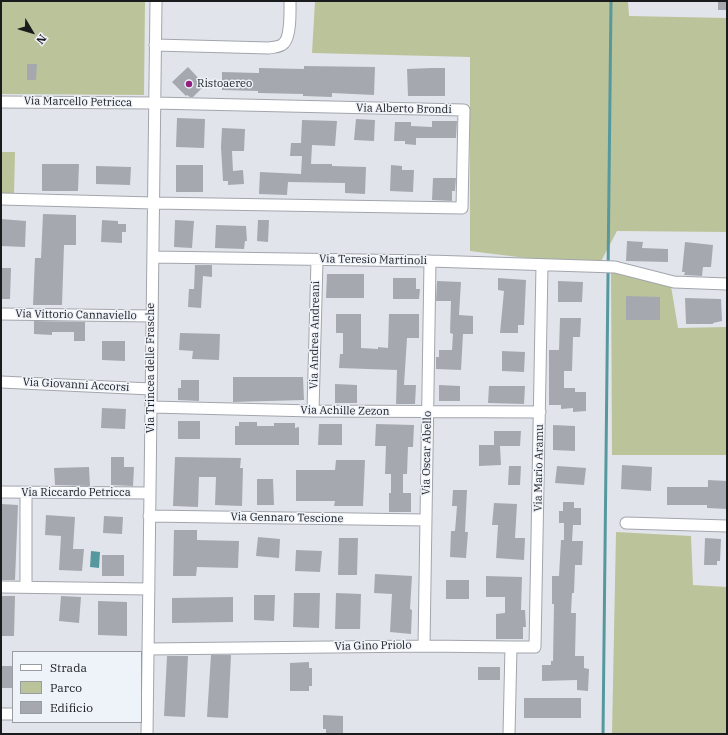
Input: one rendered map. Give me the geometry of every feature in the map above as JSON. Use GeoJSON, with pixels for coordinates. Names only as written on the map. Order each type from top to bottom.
{"type":"FeatureCollection","features":[{"type":"Feature","properties":{"kind":"street","name":"Via Trincea delle Frasche"},"geometry":{"type":"LineString","coordinates":[[147,734],[144,715],[148,649],[156,1]]}},
{"type":"Feature","properties":{"kind":"street"},"geometry":{"type":"LineString","coordinates":[[155,45],[269,48],[279,46],[285,43],[288,35],[290,1]]}},
{"type":"Feature","properties":{"kind":"street","name":"Via Marcello Petricca"},"geometry":{"type":"LineString","coordinates":[[1,102],[154,103]]}},
{"type":"Feature","properties":{"kind":"street","name":"Via Alberto Brondi"},"geometry":{"type":"LineString","coordinates":[[153,203],[462,208],[464,110],[154,103]]}},
{"type":"Feature","properties":{"kind":"street"},"geometry":{"type":"LineString","coordinates":[[1,199],[153,203]]}},
{"type":"Feature","properties":{"kind":"street","name":"Via Teresio Martinoli"},"geometry":{"type":"LineString","coordinates":[[153,257],[430,261],[615,267],[674,282],[727,284]]}},
{"type":"Feature","properties":{"kind":"street","name":"Via Andrea Andreani"},"geometry":{"type":"LineString","coordinates":[[313,411],[317,260]]}},
{"type":"Feature","properties":{"kind":"street","name":"Via Oscar Abello"},"geometry":{"type":"LineString","coordinates":[[424,646],[430,261]]}},
{"type":"Feature","properties":{"kind":"street","name":"Via Mario Aramu"},"geometry":{"type":"LineString","coordinates":[[511,647],[535,647],[542,265]]}},
{"type":"Feature","properties":{"kind":"street","name":"Via Vittorio Cannaviello"},"geometry":{"type":"LineString","coordinates":[[1,314],[151,316]]}},
{"type":"Feature","properties":{"kind":"street","name":"Via Giovanni Accorsi"},"geometry":{"type":"LineString","coordinates":[[1,382],[151,389]]}},
{"type":"Feature","properties":{"kind":"street","name":"Via Achille Zezon"},"geometry":{"type":"LineString","coordinates":[[151,407],[313,411],[540,412]]}},
{"type":"Feature","properties":{"kind":"street","name":"Via Riccardo Petricca"},"geometry":{"type":"LineString","coordinates":[[1,492],[150,493]]}},
{"type":"Feature","properties":{"kind":"street"},"geometry":{"type":"LineString","coordinates":[[26,493],[26,587]]}},
{"type":"Feature","properties":{"kind":"street","name":"Via Gennaro Tescione"},"geometry":{"type":"LineString","coordinates":[[149,516],[425,520]]}},
{"type":"Feature","properties":{"kind":"street"},"geometry":{"type":"LineString","coordinates":[[626,523],[727,526]]}},
{"type":"Feature","properties":{"kind":"street"},"geometry":{"type":"LineString","coordinates":[[1,587],[149,589]]}},
{"type":"Feature","properties":{"kind":"street","name":"Via Gino Priolo"},"geometry":{"type":"LineString","coordinates":[[148,649],[424,646],[511,647]]}},
{"type":"Feature","properties":{"kind":"street"},"geometry":{"type":"LineString","coordinates":[[509,734],[511,647]]}},
{"type":"Feature","properties":{"kind":"street"},"geometry":{"type":"LineString","coordinates":[[1,714],[12,714]]}},
{"type":"Feature","properties":{"kind":"green space"},"geometry":{"type":"Polygon","coordinates":[[[1,1],[145,1],[144,95],[1,94],[1,1]]]}},
{"type":"Feature","properties":{"kind":"green space"},"geometry":{"type":"Polygon","coordinates":[[[315,1],[628,1],[629,16],[727,18],[727,232],[617,231],[598,267],[470,251],[470,57],[312,53],[315,1]]]}},
{"type":"Feature","properties":{"kind":"green space"},"geometry":{"type":"Polygon","coordinates":[[[1,152],[15,152],[14,194],[1,194],[1,152]]]}},
{"type":"Feature","properties":{"kind":"green space"},"geometry":{"type":"Polygon","coordinates":[[[611,271],[671,286],[678,328],[727,327],[727,455],[612,455],[611,271]]]}},
{"type":"Feature","properties":{"kind":"green space"},"geometry":{"type":"Polygon","coordinates":[[[616,532],[691,536],[693,585],[727,587],[727,734],[612,734],[616,532]]]}},
{"type":"Feature","properties":{"kind":"water"},"geometry":{"type":"Polygon","coordinates":[[[91,551],[100,552],[99,568],[90,567],[91,551]]]}},
{"type":"Feature","properties":{"kind":"building"},"geometry":{"type":"Polygon","coordinates":[[[718,1],[727,1],[727,10],[718,10],[718,1]]]}},
{"type":"Feature","properties":{"kind":"building"},"geometry":{"type":"Polygon","coordinates":[[[27,64],[37,64],[36,80],[27,80],[27,64]]]}},
{"type":"Feature","properties":{"kind":"building"},"geometry":{"type":"Polygon","coordinates":[[[304,66],[375,67],[374,95],[332,93],[332,97],[303,96],[303,94],[258,93],[258,91],[222,90],[222,72],[259,73],[259,68],[304,69],[304,66]]]}},
{"type":"Feature","properties":{"kind":"building","name":"Ristoaereo"},"geometry":{"type":"Polygon","coordinates":[[[188,67],[205,85],[193,97],[186,96],[172,82],[188,67]]]}},
{"type":"Feature","properties":{"kind":"building"},"geometry":{"type":"Polygon","coordinates":[[[445,68],[445,96],[408,96],[407,69],[445,68]]]}},
{"type":"Feature","properties":{"kind":"building"},"geometry":{"type":"Polygon","coordinates":[[[177,118],[205,119],[204,148],[176,147],[177,118]]]}},
{"type":"Feature","properties":{"kind":"building"},"geometry":{"type":"Polygon","coordinates":[[[356,119],[375,120],[374,141],[354,140],[356,119]]]}},
{"type":"Feature","properties":{"kind":"building"},"geometry":{"type":"Polygon","coordinates":[[[302,120],[337,121],[335,146],[312,145],[311,164],[366,167],[365,194],[345,193],[345,183],[288,182],[287,195],[259,194],[260,172],[301,174],[302,156],[290,156],[291,143],[301,143],[302,120]]]}},
{"type":"Feature","properties":{"kind":"building"},"geometry":{"type":"Polygon","coordinates":[[[432,121],[457,121],[456,138],[416,138],[416,145],[405,144],[405,141],[394,141],[395,122],[411,122],[411,126],[432,127],[432,121]]]}},
{"type":"Feature","properties":{"kind":"building"},"geometry":{"type":"Polygon","coordinates":[[[222,128],[245,129],[244,151],[232,151],[233,171],[243,170],[244,184],[228,185],[228,181],[223,181],[221,147],[222,128]]]}},
{"type":"Feature","properties":{"kind":"building"},"geometry":{"type":"Polygon","coordinates":[[[42,164],[79,164],[78,191],[42,191],[42,164]]]}},
{"type":"Feature","properties":{"kind":"building"},"geometry":{"type":"Polygon","coordinates":[[[176,165],[203,165],[203,192],[176,192],[176,165]]]}},
{"type":"Feature","properties":{"kind":"building"},"geometry":{"type":"Polygon","coordinates":[[[391,165],[402,166],[402,170],[414,170],[413,192],[390,191],[391,165]]]}},
{"type":"Feature","properties":{"kind":"building"},"geometry":{"type":"Polygon","coordinates":[[[96,166],[131,167],[130,185],[96,184],[96,166]]]}},
{"type":"Feature","properties":{"kind":"building"},"geometry":{"type":"Polygon","coordinates":[[[433,178],[456,178],[455,191],[452,191],[452,201],[432,200],[433,178]]]}},
{"type":"Feature","properties":{"kind":"building"},"geometry":{"type":"Polygon","coordinates":[[[43,214],[76,215],[76,245],[64,245],[62,305],[33,305],[35,258],[41,258],[43,214]]]}},
{"type":"Feature","properties":{"kind":"building"},"geometry":{"type":"Polygon","coordinates":[[[1,219],[26,221],[25,247],[1,246],[1,219]]]}},
{"type":"Feature","properties":{"kind":"building"},"geometry":{"type":"Polygon","coordinates":[[[102,220],[118,221],[118,224],[126,224],[126,232],[122,232],[122,243],[101,242],[102,220]]]}},
{"type":"Feature","properties":{"kind":"building"},"geometry":{"type":"Polygon","coordinates":[[[175,220],[194,221],[192,248],[174,247],[175,220]]]}},
{"type":"Feature","properties":{"kind":"building"},"geometry":{"type":"Polygon","coordinates":[[[258,220],[269,220],[268,242],[257,241],[258,220]]]}},
{"type":"Feature","properties":{"kind":"building"},"geometry":{"type":"Polygon","coordinates":[[[216,225],[246,226],[247,241],[245,241],[244,249],[215,248],[216,225]]]}},
{"type":"Feature","properties":{"kind":"building"},"geometry":{"type":"Polygon","coordinates":[[[627,241],[643,242],[642,248],[668,249],[668,262],[626,261],[627,241]]]}},
{"type":"Feature","properties":{"kind":"building"},"geometry":{"type":"Polygon","coordinates":[[[685,242],[713,245],[711,267],[703,267],[702,276],[684,275],[685,272],[682,272],[685,242]]]}},
{"type":"Feature","properties":{"kind":"building"},"geometry":{"type":"Polygon","coordinates":[[[195,265],[212,265],[212,277],[203,276],[201,308],[188,307],[189,289],[194,289],[195,265]]]}},
{"type":"Feature","properties":{"kind":"building"},"geometry":{"type":"Polygon","coordinates":[[[1,268],[11,268],[10,299],[1,299],[1,268]]]}},
{"type":"Feature","properties":{"kind":"building"},"geometry":{"type":"Polygon","coordinates":[[[327,274],[364,274],[364,298],[326,298],[327,274]]]}},
{"type":"Feature","properties":{"kind":"building"},"geometry":{"type":"Polygon","coordinates":[[[393,278],[416,278],[416,289],[420,289],[419,299],[393,299],[393,278]]]}},
{"type":"Feature","properties":{"kind":"building"},"geometry":{"type":"Polygon","coordinates":[[[498,278],[526,280],[524,325],[518,325],[518,333],[500,333],[504,291],[498,290],[498,278]]]}},
{"type":"Feature","properties":{"kind":"building"},"geometry":{"type":"Polygon","coordinates":[[[437,281],[461,282],[459,315],[473,316],[473,334],[463,334],[461,370],[436,369],[436,357],[439,357],[439,350],[452,350],[453,334],[450,333],[451,301],[436,301],[437,281]]]}},
{"type":"Feature","properties":{"kind":"building"},"geometry":{"type":"Polygon","coordinates":[[[558,281],[583,282],[582,302],[558,302],[558,281]]]}},
{"type":"Feature","properties":{"kind":"building"},"geometry":{"type":"Polygon","coordinates":[[[626,296],[660,297],[660,320],[626,320],[626,296]]]}},
{"type":"Feature","properties":{"kind":"building"},"geometry":{"type":"Polygon","coordinates":[[[685,298],[721,299],[722,321],[713,324],[686,324],[685,298]]]}},
{"type":"Feature","properties":{"kind":"building"},"geometry":{"type":"Polygon","coordinates":[[[336,314],[361,314],[361,348],[378,349],[378,347],[388,348],[389,314],[419,314],[419,338],[407,338],[404,385],[416,385],[415,404],[396,404],[397,370],[339,368],[340,354],[343,354],[343,333],[336,333],[336,314]]]}},
{"type":"Feature","properties":{"kind":"building"},"geometry":{"type":"Polygon","coordinates":[[[560,318],[581,318],[580,337],[573,337],[572,371],[564,371],[564,388],[575,388],[575,392],[586,392],[586,411],[573,412],[573,408],[561,409],[561,405],[549,405],[549,350],[559,350],[560,318]]]}},
{"type":"Feature","properties":{"kind":"building"},"geometry":{"type":"Polygon","coordinates":[[[34,321],[85,322],[85,341],[74,341],[74,332],[52,332],[52,335],[34,334],[34,321]]]}},
{"type":"Feature","properties":{"kind":"building"},"geometry":{"type":"Polygon","coordinates":[[[180,333],[220,334],[219,360],[192,359],[193,351],[179,350],[180,333]]]}},
{"type":"Feature","properties":{"kind":"building"},"geometry":{"type":"Polygon","coordinates":[[[102,341],[125,341],[125,361],[102,360],[102,341]]]}},
{"type":"Feature","properties":{"kind":"building"},"geometry":{"type":"Polygon","coordinates":[[[502,351],[525,352],[524,372],[502,371],[502,351]]]}},
{"type":"Feature","properties":{"kind":"building"},"geometry":{"type":"Polygon","coordinates":[[[233,377],[303,377],[304,400],[233,402],[233,377]]]}},
{"type":"Feature","properties":{"kind":"building"},"geometry":{"type":"Polygon","coordinates":[[[181,380],[199,380],[199,401],[178,400],[178,388],[181,388],[181,380]]]}},
{"type":"Feature","properties":{"kind":"building"},"geometry":{"type":"Polygon","coordinates":[[[335,384],[357,385],[357,403],[335,403],[335,384]]]}},
{"type":"Feature","properties":{"kind":"building"},"geometry":{"type":"Polygon","coordinates":[[[439,385],[460,386],[460,401],[439,401],[439,385]]]}},
{"type":"Feature","properties":{"kind":"building"},"geometry":{"type":"Polygon","coordinates":[[[489,386],[525,386],[524,404],[488,403],[489,386]]]}},
{"type":"Feature","properties":{"kind":"building"},"geometry":{"type":"Polygon","coordinates":[[[102,408],[126,409],[125,429],[101,428],[102,408]]]}},
{"type":"Feature","properties":{"kind":"building"},"geometry":{"type":"Polygon","coordinates":[[[178,421],[200,421],[200,439],[178,439],[178,421]]]}},
{"type":"Feature","properties":{"kind":"building"},"geometry":{"type":"Polygon","coordinates":[[[239,422],[257,422],[257,426],[274,426],[274,423],[295,423],[295,428],[299,427],[299,445],[235,445],[235,426],[239,426],[239,422]]]}},
{"type":"Feature","properties":{"kind":"building"},"geometry":{"type":"Polygon","coordinates":[[[319,424],[342,424],[342,445],[318,445],[319,424]]]}},
{"type":"Feature","properties":{"kind":"building"},"geometry":{"type":"Polygon","coordinates":[[[376,424],[414,425],[413,447],[408,447],[407,474],[403,474],[403,493],[411,493],[411,512],[389,512],[391,474],[385,474],[386,446],[375,446],[376,424]]]}},
{"type":"Feature","properties":{"kind":"building"},"geometry":{"type":"Polygon","coordinates":[[[553,425],[575,426],[575,451],[553,450],[553,425]]]}},
{"type":"Feature","properties":{"kind":"building"},"geometry":{"type":"Polygon","coordinates":[[[494,431],[521,431],[520,446],[500,446],[501,465],[479,466],[479,445],[494,445],[494,431]]]}},
{"type":"Feature","properties":{"kind":"building"},"geometry":{"type":"Polygon","coordinates":[[[111,457],[124,457],[124,467],[134,467],[133,486],[111,485],[111,457]]]}},
{"type":"Feature","properties":{"kind":"building"},"geometry":{"type":"Polygon","coordinates":[[[175,457],[241,458],[240,468],[243,468],[242,506],[215,505],[216,477],[199,477],[198,507],[173,506],[175,457]]]}},
{"type":"Feature","properties":{"kind":"building"},"geometry":{"type":"Polygon","coordinates":[[[336,460],[365,460],[363,506],[334,506],[335,501],[296,501],[296,470],[335,470],[336,460]]]}},
{"type":"Feature","properties":{"kind":"building"},"geometry":{"type":"Polygon","coordinates":[[[622,465],[652,467],[651,491],[621,489],[622,465]]]}},
{"type":"Feature","properties":{"kind":"building"},"geometry":{"type":"Polygon","coordinates":[[[509,466],[521,466],[520,485],[508,485],[509,466]]]}},
{"type":"Feature","properties":{"kind":"building"},"geometry":{"type":"Polygon","coordinates":[[[557,466],[586,468],[584,485],[555,483],[557,466]]]}},
{"type":"Feature","properties":{"kind":"building"},"geometry":{"type":"Polygon","coordinates":[[[89,467],[90,486],[55,485],[54,468],[89,467]]]}},
{"type":"Feature","properties":{"kind":"building"},"geometry":{"type":"Polygon","coordinates":[[[257,479],[273,479],[274,505],[257,505],[257,479]]]}},
{"type":"Feature","properties":{"kind":"building"},"geometry":{"type":"Polygon","coordinates":[[[708,480],[727,481],[727,509],[707,508],[707,505],[667,505],[667,487],[708,487],[708,480]]]}},
{"type":"Feature","properties":{"kind":"building"},"geometry":{"type":"Polygon","coordinates":[[[453,490],[467,490],[465,532],[468,532],[466,558],[450,557],[451,531],[455,531],[457,506],[452,506],[453,490]]]}},
{"type":"Feature","properties":{"kind":"building"},"geometry":{"type":"Polygon","coordinates":[[[563,502],[574,502],[574,508],[581,508],[581,525],[573,525],[572,541],[583,541],[582,565],[575,565],[574,593],[572,593],[571,613],[576,613],[575,656],[584,656],[584,668],[589,669],[588,691],[577,690],[577,680],[542,681],[542,665],[551,665],[551,661],[553,661],[554,604],[552,604],[552,576],[559,576],[561,540],[564,540],[564,523],[559,523],[559,511],[563,511],[563,502]]]}},
{"type":"Feature","properties":{"kind":"building"},"geometry":{"type":"Polygon","coordinates":[[[494,503],[517,504],[515,538],[525,538],[524,560],[496,558],[498,525],[492,525],[494,503]]]}},
{"type":"Feature","properties":{"kind":"building"},"geometry":{"type":"Polygon","coordinates":[[[1,504],[18,505],[15,580],[1,580],[1,504]]]}},
{"type":"Feature","properties":{"kind":"building"},"geometry":{"type":"Polygon","coordinates":[[[46,515],[75,517],[73,549],[84,549],[82,571],[59,570],[61,536],[45,535],[46,515]]]}},
{"type":"Feature","properties":{"kind":"building"},"geometry":{"type":"Polygon","coordinates":[[[104,516],[123,517],[122,534],[103,533],[104,516]]]}},
{"type":"Feature","properties":{"kind":"building"},"geometry":{"type":"Polygon","coordinates":[[[174,530],[197,530],[197,540],[239,541],[238,568],[197,567],[196,576],[173,576],[174,530]]]}},
{"type":"Feature","properties":{"kind":"building"},"geometry":{"type":"Polygon","coordinates":[[[258,537],[280,539],[279,558],[256,556],[258,537]]]}},
{"type":"Feature","properties":{"kind":"building"},"geometry":{"type":"Polygon","coordinates":[[[339,538],[358,538],[357,575],[338,575],[339,538]]]}},
{"type":"Feature","properties":{"kind":"building"},"geometry":{"type":"Polygon","coordinates":[[[705,538],[721,539],[720,561],[717,561],[717,565],[704,565],[705,538]]]}},
{"type":"Feature","properties":{"kind":"building"},"geometry":{"type":"Polygon","coordinates":[[[296,550],[322,551],[320,572],[295,571],[296,550]]]}},
{"type":"Feature","properties":{"kind":"building"},"geometry":{"type":"Polygon","coordinates":[[[102,555],[124,555],[124,576],[102,576],[102,555]]]}},
{"type":"Feature","properties":{"kind":"building"},"geometry":{"type":"Polygon","coordinates":[[[375,574],[412,576],[410,609],[412,610],[411,634],[390,632],[392,594],[374,593],[375,574]]]}},
{"type":"Feature","properties":{"kind":"building"},"geometry":{"type":"Polygon","coordinates":[[[486,576],[522,577],[521,610],[525,610],[526,627],[523,627],[523,639],[496,639],[496,614],[505,613],[505,597],[486,597],[486,576]]]}},
{"type":"Feature","properties":{"kind":"building"},"geometry":{"type":"Polygon","coordinates":[[[446,580],[469,580],[469,599],[446,599],[446,580]]]}},
{"type":"Feature","properties":{"kind":"building"},"geometry":{"type":"Polygon","coordinates":[[[294,593],[320,593],[319,628],[293,627],[294,593]]]}},
{"type":"Feature","properties":{"kind":"building"},"geometry":{"type":"Polygon","coordinates":[[[336,593],[361,594],[360,629],[335,629],[336,593]]]}},
{"type":"Feature","properties":{"kind":"building"},"geometry":{"type":"Polygon","coordinates":[[[254,595],[275,595],[274,621],[254,620],[254,595]]]}},
{"type":"Feature","properties":{"kind":"building"},"geometry":{"type":"Polygon","coordinates":[[[1,596],[15,596],[14,636],[1,636],[1,596]]]}},
{"type":"Feature","properties":{"kind":"building"},"geometry":{"type":"Polygon","coordinates":[[[61,596],[81,597],[79,623],[59,621],[61,596]]]}},
{"type":"Feature","properties":{"kind":"building"},"geometry":{"type":"Polygon","coordinates":[[[233,597],[233,622],[172,623],[172,598],[233,597]]]}},
{"type":"Feature","properties":{"kind":"building"},"geometry":{"type":"Polygon","coordinates":[[[98,601],[127,602],[127,636],[98,635],[98,601]]]}},
{"type":"Feature","properties":{"kind":"building"},"geometry":{"type":"Polygon","coordinates":[[[211,655],[231,655],[228,718],[207,717],[211,655]]]}},
{"type":"Feature","properties":{"kind":"building"},"geometry":{"type":"Polygon","coordinates":[[[167,656],[188,656],[185,717],[164,716],[167,656]]]}},
{"type":"Feature","properties":{"kind":"building"},"geometry":{"type":"Polygon","coordinates":[[[309,662],[309,668],[312,668],[312,686],[309,686],[309,691],[290,691],[290,663],[309,662]]]}},
{"type":"Feature","properties":{"kind":"building"},"geometry":{"type":"Polygon","coordinates":[[[1,666],[12,666],[12,688],[1,688],[1,666]]]}},
{"type":"Feature","properties":{"kind":"building"},"geometry":{"type":"Polygon","coordinates":[[[478,667],[500,667],[500,680],[478,680],[478,667]]]}},
{"type":"Feature","properties":{"kind":"building"},"geometry":{"type":"Polygon","coordinates":[[[524,698],[581,698],[581,718],[524,718],[524,698]]]}},
{"type":"Feature","properties":{"kind":"building"},"geometry":{"type":"Polygon","coordinates":[[[323,715],[343,716],[343,734],[326,734],[326,729],[323,729],[323,715]]]}},
{"type":"Feature","properties":{"kind":"waterway"},"geometry":{"type":"LineString","coordinates":[[603,734],[611,1]]}},
{"type":"Feature","properties":{"kind":"place","name":"Ristoaereo"},"geometry":{"type":"Point","coordinates":[189,84]}}]}
